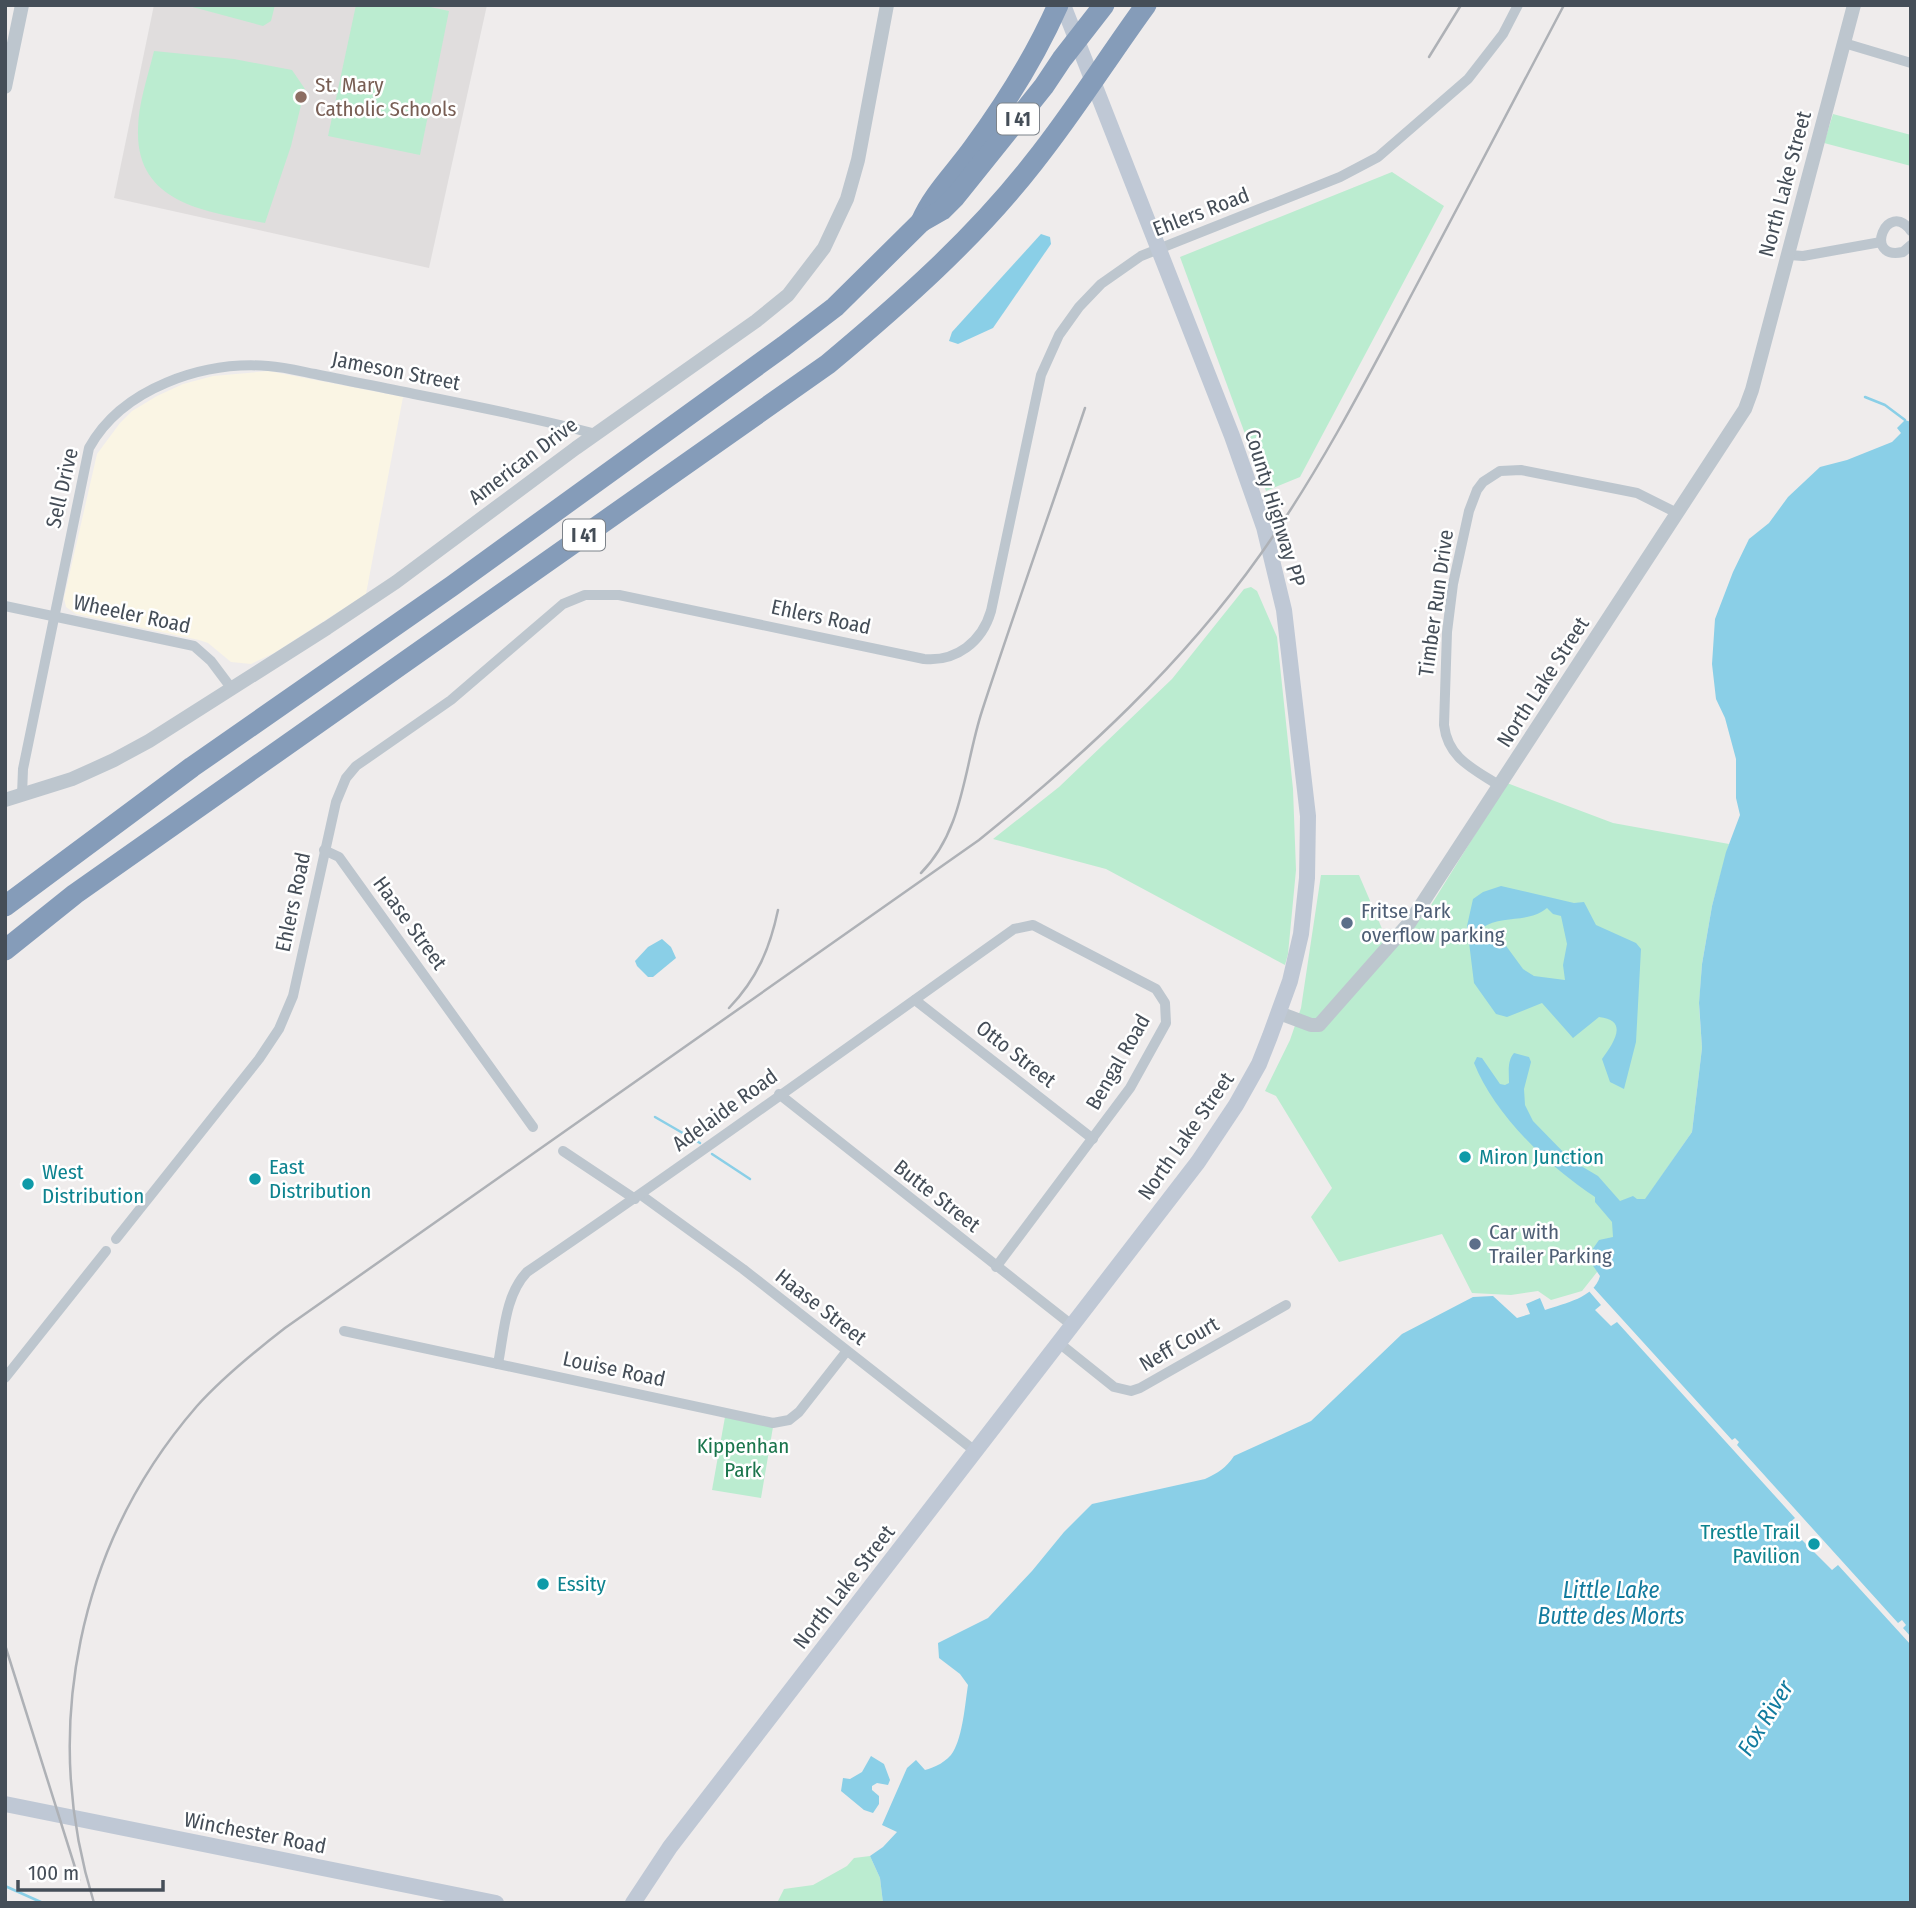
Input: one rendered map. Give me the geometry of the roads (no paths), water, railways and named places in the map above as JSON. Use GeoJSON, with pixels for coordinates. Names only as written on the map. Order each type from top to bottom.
{"type":"FeatureCollection","features":[{"type":"Feature","properties":{"kind":"highway"},"geometry":{"type":"LineString","coordinates":[[921,222],[930,201],[968,156],[1009,98],[1060,5]]}},
{"type":"Feature","properties":{"kind":"highway","name":"I 41"},"geometry":{"type":"LineString","coordinates":[[5,906],[222,746],[452,586],[835,307],[921,222],[942,210],[955,197],[1044,86],[1104,5]]}},
{"type":"Feature","properties":{"kind":"highway","name":"I 41"},"geometry":{"type":"LineString","coordinates":[[5,950],[85,886],[828,364],[888,313],[992,212],[1035,162],[1146,5]]}},
{"type":"Feature","properties":{"kind":"highway"},"geometry":{"type":"LineString","coordinates":[[1106,60],[1133,40],[1159,5]]}},
{"type":"Feature","properties":{"kind":"main road","name":"County Highway PP"},"geometry":{"type":"LineString","coordinates":[[1060,5],[1108,117],[1257,505],[1278,581],[1289,639],[1307,795],[1309,836],[1301,934],[1279,1013]]}},
{"type":"Feature","properties":{"kind":"main road","name":"North Lake Street"},"geometry":{"type":"LineString","coordinates":[[633,1903],[670,1847],[1073,1326],[1227,1120],[1259,1064],[1279,1013]]}},
{"type":"Feature","properties":{"kind":"main road","name":"Winchester Road"},"geometry":{"type":"LineString","coordinates":[[5,1804],[496,1903]]}},
{"type":"Feature","properties":{"kind":"street"},"geometry":{"type":"LineString","coordinates":[[5,87],[22,5]]}},
{"type":"Feature","properties":{"kind":"street","name":"American Drive"},"geometry":{"type":"LineString","coordinates":[[5,800],[72,779],[114,760],[232,689],[396,582],[596,434],[766,314],[793,289],[817,259],[836,226],[852,185],[887,5]]}},
{"type":"Feature","properties":{"kind":"street","name":"Ehlers Road"},"geometry":{"type":"LineString","coordinates":[[116,1239],[259,1059],[279,1029],[293,996],[339,792],[356,766],[451,700],[544,619],[573,599],[596,594],[619,595],[923,659],[943,658],[966,648],[983,630],[989,618],[1035,396],[1049,355],[1071,317],[1101,284],[1129,263],[1340,177],[1378,157],[1468,79],[1503,34],[1518,5]]}},
{"type":"Feature","properties":{"kind":"street","name":"North Lake Street"},"geometry":{"type":"LineString","coordinates":[[1279,1013],[1315,1026],[1325,1019],[1409,922],[1749,400],[1854,5]]}},
{"type":"Feature","properties":{"kind":"street"},"geometry":{"type":"LineString","coordinates":[[1844,43],[1911,64]]}},
{"type":"Feature","properties":{"kind":"street"},"geometry":{"type":"LineString","coordinates":[[1911,231],[1903,223],[1893,222],[1884,228],[1881,242],[1887,251],[1897,254],[1907,250],[1911,244]]}},
{"type":"Feature","properties":{"kind":"street"},"geometry":{"type":"LineString","coordinates":[[1789,255],[1803,256],[1881,242]]}},
{"type":"Feature","properties":{"kind":"street","name":"Jameson Street"},"geometry":{"type":"LineString","coordinates":[[186,376],[227,366],[270,366],[456,402],[596,434]]}},
{"type":"Feature","properties":{"kind":"street","name":"Sell Drive"},"geometry":{"type":"LineString","coordinates":[[22,795],[23,769],[89,448],[104,426],[130,404],[146,393],[186,376]]}},
{"type":"Feature","properties":{"kind":"street","name":"Timber Run Drive"},"geometry":{"type":"LineString","coordinates":[[1500,786],[1454,754],[1445,737],[1444,725],[1447,632],[1453,584],[1469,511],[1477,490],[1500,471],[1521,470],[1637,493],[1677,513]]}},
{"type":"Feature","properties":{"kind":"street","name":"Wheeler Road"},"geometry":{"type":"LineString","coordinates":[[5,606],[194,646],[211,661],[232,689]]}},
{"type":"Feature","properties":{"kind":"street","name":"Haase Street"},"geometry":{"type":"LineString","coordinates":[[324,850],[339,856],[533,1126]]}},
{"type":"Feature","properties":{"kind":"street","name":"Adelaide Road"},"geometry":{"type":"LineString","coordinates":[[498,1364],[511,1299],[527,1272],[638,1197],[1014,929],[1027,925]]}},
{"type":"Feature","properties":{"kind":"street","name":"Bengal Road"},"geometry":{"type":"LineString","coordinates":[[996,1267],[1130,1088],[1163,1030],[1167,1016],[1161,995],[1151,985],[1040,927],[1027,925]]}},
{"type":"Feature","properties":{"kind":"street","name":"Otto Street"},"geometry":{"type":"LineString","coordinates":[[915,1000],[1093,1139]]}},
{"type":"Feature","properties":{"kind":"street","name":"Butte Street"},"geometry":{"type":"LineString","coordinates":[[779,1094],[1073,1326]]}},
{"type":"Feature","properties":{"kind":"street","name":"Haase Street"},"geometry":{"type":"LineString","coordinates":[[563,1151],[638,1197],[743,1269],[975,1451]]}},
{"type":"Feature","properties":{"kind":"street"},"geometry":{"type":"LineString","coordinates":[[5,1378],[106,1251]]}},
{"type":"Feature","properties":{"kind":"street","name":"Neff Court"},"geometry":{"type":"LineString","coordinates":[[1059,1343],[1114,1387],[1131,1391],[1286,1305]]}},
{"type":"Feature","properties":{"kind":"street","name":"Louise Road"},"geometry":{"type":"LineString","coordinates":[[344,1331],[773,1423],[789,1420],[799,1412],[846,1352]]}},
{"type":"Feature","properties":{"kind":"water"},"geometry":{"type":"Polygon","coordinates":[[[1041,234],[1050,237],[1051,244],[993,328],[958,344],[949,341],[952,332],[1041,234]]]}},
{"type":"Feature","properties":{"kind":"water","name":"Little Lake Butte des Morts"},"geometry":{"type":"Polygon","coordinates":[[[1905,420],[1911,422],[1911,1903],[883,1903],[880,1878],[870,1856],[897,1832],[882,1825],[907,1768],[916,1760],[925,1770],[944,1761],[953,1752],[961,1728],[968,1685],[960,1674],[939,1658],[938,1643],[988,1618],[1092,1504],[1214,1475],[1234,1456],[1311,1421],[1402,1334],[1473,1297],[1493,1296],[1517,1318],[1530,1314],[1526,1304],[1540,1298],[1545,1310],[1578,1299],[1592,1290],[1597,1283],[1600,1276],[1587,1257],[1599,1240],[1613,1237],[1612,1222],[1595,1202],[1595,1197],[1542,1155],[1509,1120],[1483,1082],[1474,1063],[1477,1057],[1482,1058],[1500,1084],[1505,1085],[1509,1083],[1509,1063],[1514,1053],[1529,1057],[1531,1062],[1524,1089],[1525,1105],[1533,1121],[1571,1160],[1598,1176],[1620,1201],[1633,1196],[1645,1199],[1692,1132],[1702,1048],[1699,1003],[1702,964],[1712,906],[1726,852],[1740,815],[1736,798],[1736,759],[1725,718],[1716,699],[1712,664],[1715,619],[1749,539],[1769,523],[1788,497],[1820,467],[1847,460],[1892,442],[1901,433],[1897,428],[1905,420]]]}},
{"type":"Feature","properties":{"kind":"water"},"geometry":{"type":"Polygon","coordinates":[[[1501,886],[1574,903],[1584,902],[1596,925],[1636,943],[1641,949],[1636,1042],[1624,1089],[1610,1082],[1602,1059],[1616,1034],[1614,1023],[1608,1019],[1599,1017],[1573,1038],[1542,1003],[1507,1017],[1496,1014],[1474,983],[1467,926],[1473,899],[1483,892],[1501,886]],[[1547,908],[1532,916],[1498,921],[1482,928],[1484,935],[1504,943],[1523,969],[1534,976],[1565,980],[1563,965],[1567,944],[1561,916],[1553,914],[1547,908]]]}},
{"type":"Feature","properties":{"kind":"water"},"geometry":{"type":"Polygon","coordinates":[[[662,939],[671,947],[676,958],[653,977],[648,977],[635,961],[648,947],[662,939]]]}},
{"type":"Feature","properties":{"kind":"water"},"geometry":{"type":"Polygon","coordinates":[[[871,1756],[884,1764],[890,1780],[888,1785],[877,1783],[872,1786],[872,1790],[879,1796],[879,1804],[873,1813],[864,1810],[841,1791],[843,1778],[850,1779],[862,1772],[871,1756]]]}},
{"type":"Feature","properties":{"kind":"waterway"},"geometry":{"type":"LineString","coordinates":[[1865,397],[1885,405],[1905,420]]}},
{"type":"Feature","properties":{"kind":"waterway"},"geometry":{"type":"LineString","coordinates":[[655,1117],[700,1143]]}},
{"type":"Feature","properties":{"kind":"waterway"},"geometry":{"type":"LineString","coordinates":[[712,1154],[750,1179]]}},
{"type":"Feature","properties":{"kind":"waterway"},"geometry":{"type":"LineString","coordinates":[[5,1886],[43,1903]]}},
{"type":"Feature","properties":{"kind":"railway"},"geometry":{"type":"LineString","coordinates":[[1429,57],[1461,5]]}},
{"type":"Feature","properties":{"kind":"railway"},"geometry":{"type":"LineString","coordinates":[[94,1903],[78,1837],[71,1771],[71,1705],[81,1641],[98,1578],[123,1517],[156,1460],[197,1406],[239,1365],[285,1328],[979,840],[1056,776],[1129,707],[1198,634],[1282,524],[1378,358],[1564,5]]}},
{"type":"Feature","properties":{"kind":"railway"},"geometry":{"type":"LineString","coordinates":[[921,873],[935,856],[954,817],[982,711],[1085,408]]}},
{"type":"Feature","properties":{"kind":"railway"},"geometry":{"type":"LineString","coordinates":[[729,1008],[755,974],[771,937],[778,910]]}},
{"type":"Feature","properties":{"kind":"railway"},"geometry":{"type":"LineString","coordinates":[[5,1645],[79,1880]]}},
{"type":"Feature","properties":{"kind":"place","name":"St. Mary Catholic Schools"},"geometry":{"type":"Point","coordinates":[301,97]}},
{"type":"Feature","properties":{"kind":"place","name":"Fritse Park overflow parking"},"geometry":{"type":"Point","coordinates":[1347,923]}},
{"type":"Feature","properties":{"kind":"place","name":"Miron Junction"},"geometry":{"type":"Point","coordinates":[1465,1157]}},
{"type":"Feature","properties":{"kind":"place","name":"East Distribution"},"geometry":{"type":"Point","coordinates":[255,1179]}},
{"type":"Feature","properties":{"kind":"place","name":"West Distribution"},"geometry":{"type":"Point","coordinates":[28,1184]}},
{"type":"Feature","properties":{"kind":"place","name":"Car with Trailer Parking"},"geometry":{"type":"Point","coordinates":[1475,1244]}},
{"type":"Feature","properties":{"kind":"place","name":"Trestle Trail Pavilion"},"geometry":{"type":"Point","coordinates":[1814,1544]}},
{"type":"Feature","properties":{"kind":"place","name":"Essity"},"geometry":{"type":"Point","coordinates":[543,1584]}},
{"type":"Feature","properties":{"kind":"park label","name":"Kippenhan Park"},"geometry":{"type":"Point","coordinates":[743,1458]}},
{"type":"Feature","properties":{"kind":"water label","name":"Fox River"},"geometry":{"type":"Point","coordinates":[1765,1718]}}]}
